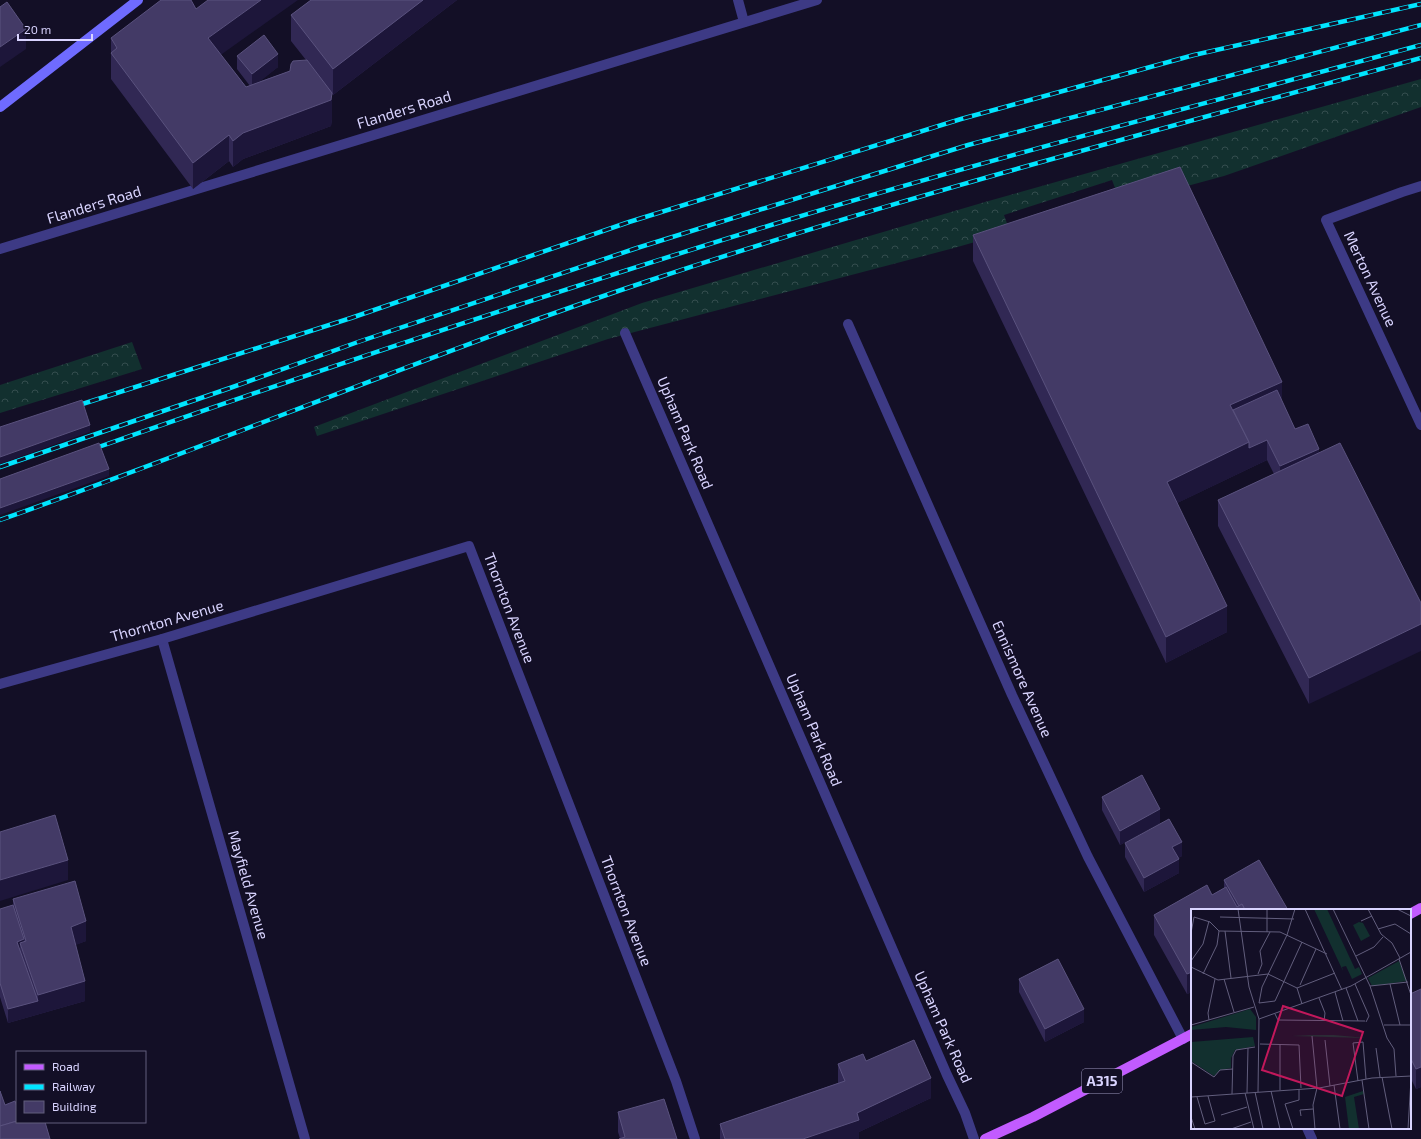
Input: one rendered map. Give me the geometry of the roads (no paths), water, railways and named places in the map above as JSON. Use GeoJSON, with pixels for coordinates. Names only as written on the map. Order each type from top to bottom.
{"type":"FeatureCollection","features":[{"type":"Feature","properties":{"kind":"main road"},"geometry":{"type":"LineString","coordinates":[[0,107],[138,0]]}},
{"type":"Feature","properties":{"kind":"main road"},"geometry":{"type":"LineString","coordinates":[[1411,913],[1421,908]]}},
{"type":"Feature","properties":{"kind":"main road","name":"A315"},"geometry":{"type":"LineString","coordinates":[[985,1139],[1033,1117],[1188,1036]]}},
{"type":"Feature","properties":{"kind":"street"},"geometry":{"type":"LineString","coordinates":[[738,0],[744,22]]}},
{"type":"Feature","properties":{"kind":"street","name":"Flanders Road"},"geometry":{"type":"LineString","coordinates":[[0,249],[817,0]]}},
{"type":"Feature","properties":{"kind":"street","name":"Merton Avenue"},"geometry":{"type":"LineString","coordinates":[[1421,186],[1326,220],[1421,425]]}},
{"type":"Feature","properties":{"kind":"street","name":"Ennismore Avenue"},"geometry":{"type":"LineString","coordinates":[[848,324],[1012,695],[1084,850],[1188,1036]]}},
{"type":"Feature","properties":{"kind":"street","name":"Upham Park Road"},"geometry":{"type":"LineString","coordinates":[[625,333],[965,1113],[974,1139]]}},
{"type":"Feature","properties":{"kind":"street","name":"Thornton Avenue"},"geometry":{"type":"LineString","coordinates":[[0,684],[162,639],[469,546],[673,1074],[695,1139]]}},
{"type":"Feature","properties":{"kind":"street","name":"Mayfield Avenue"},"geometry":{"type":"LineString","coordinates":[[162,639],[305,1139]]}},
{"type":"Feature","properties":{"kind":"street"},"geometry":{"type":"LineString","coordinates":[[1307,1129],[1312,1139]]}},
{"type":"Feature","properties":{"kind":"railway"},"geometry":{"type":"LineString","coordinates":[[73,407],[351,318],[629,222],[961,119],[1194,55],[1421,4]]}},
{"type":"Feature","properties":{"kind":"railway"},"geometry":{"type":"LineString","coordinates":[[0,467],[230,388],[358,342],[637,248],[968,145],[1421,25]]}},
{"type":"Feature","properties":{"kind":"railway"},"geometry":{"type":"LineString","coordinates":[[90,450],[434,333],[607,276],[781,222],[1020,153],[1421,45]]}},
{"type":"Feature","properties":{"kind":"railway"},"geometry":{"type":"LineString","coordinates":[[0,520],[162,461],[485,338],[648,281],[840,220],[1033,164],[1421,58]]}}]}
